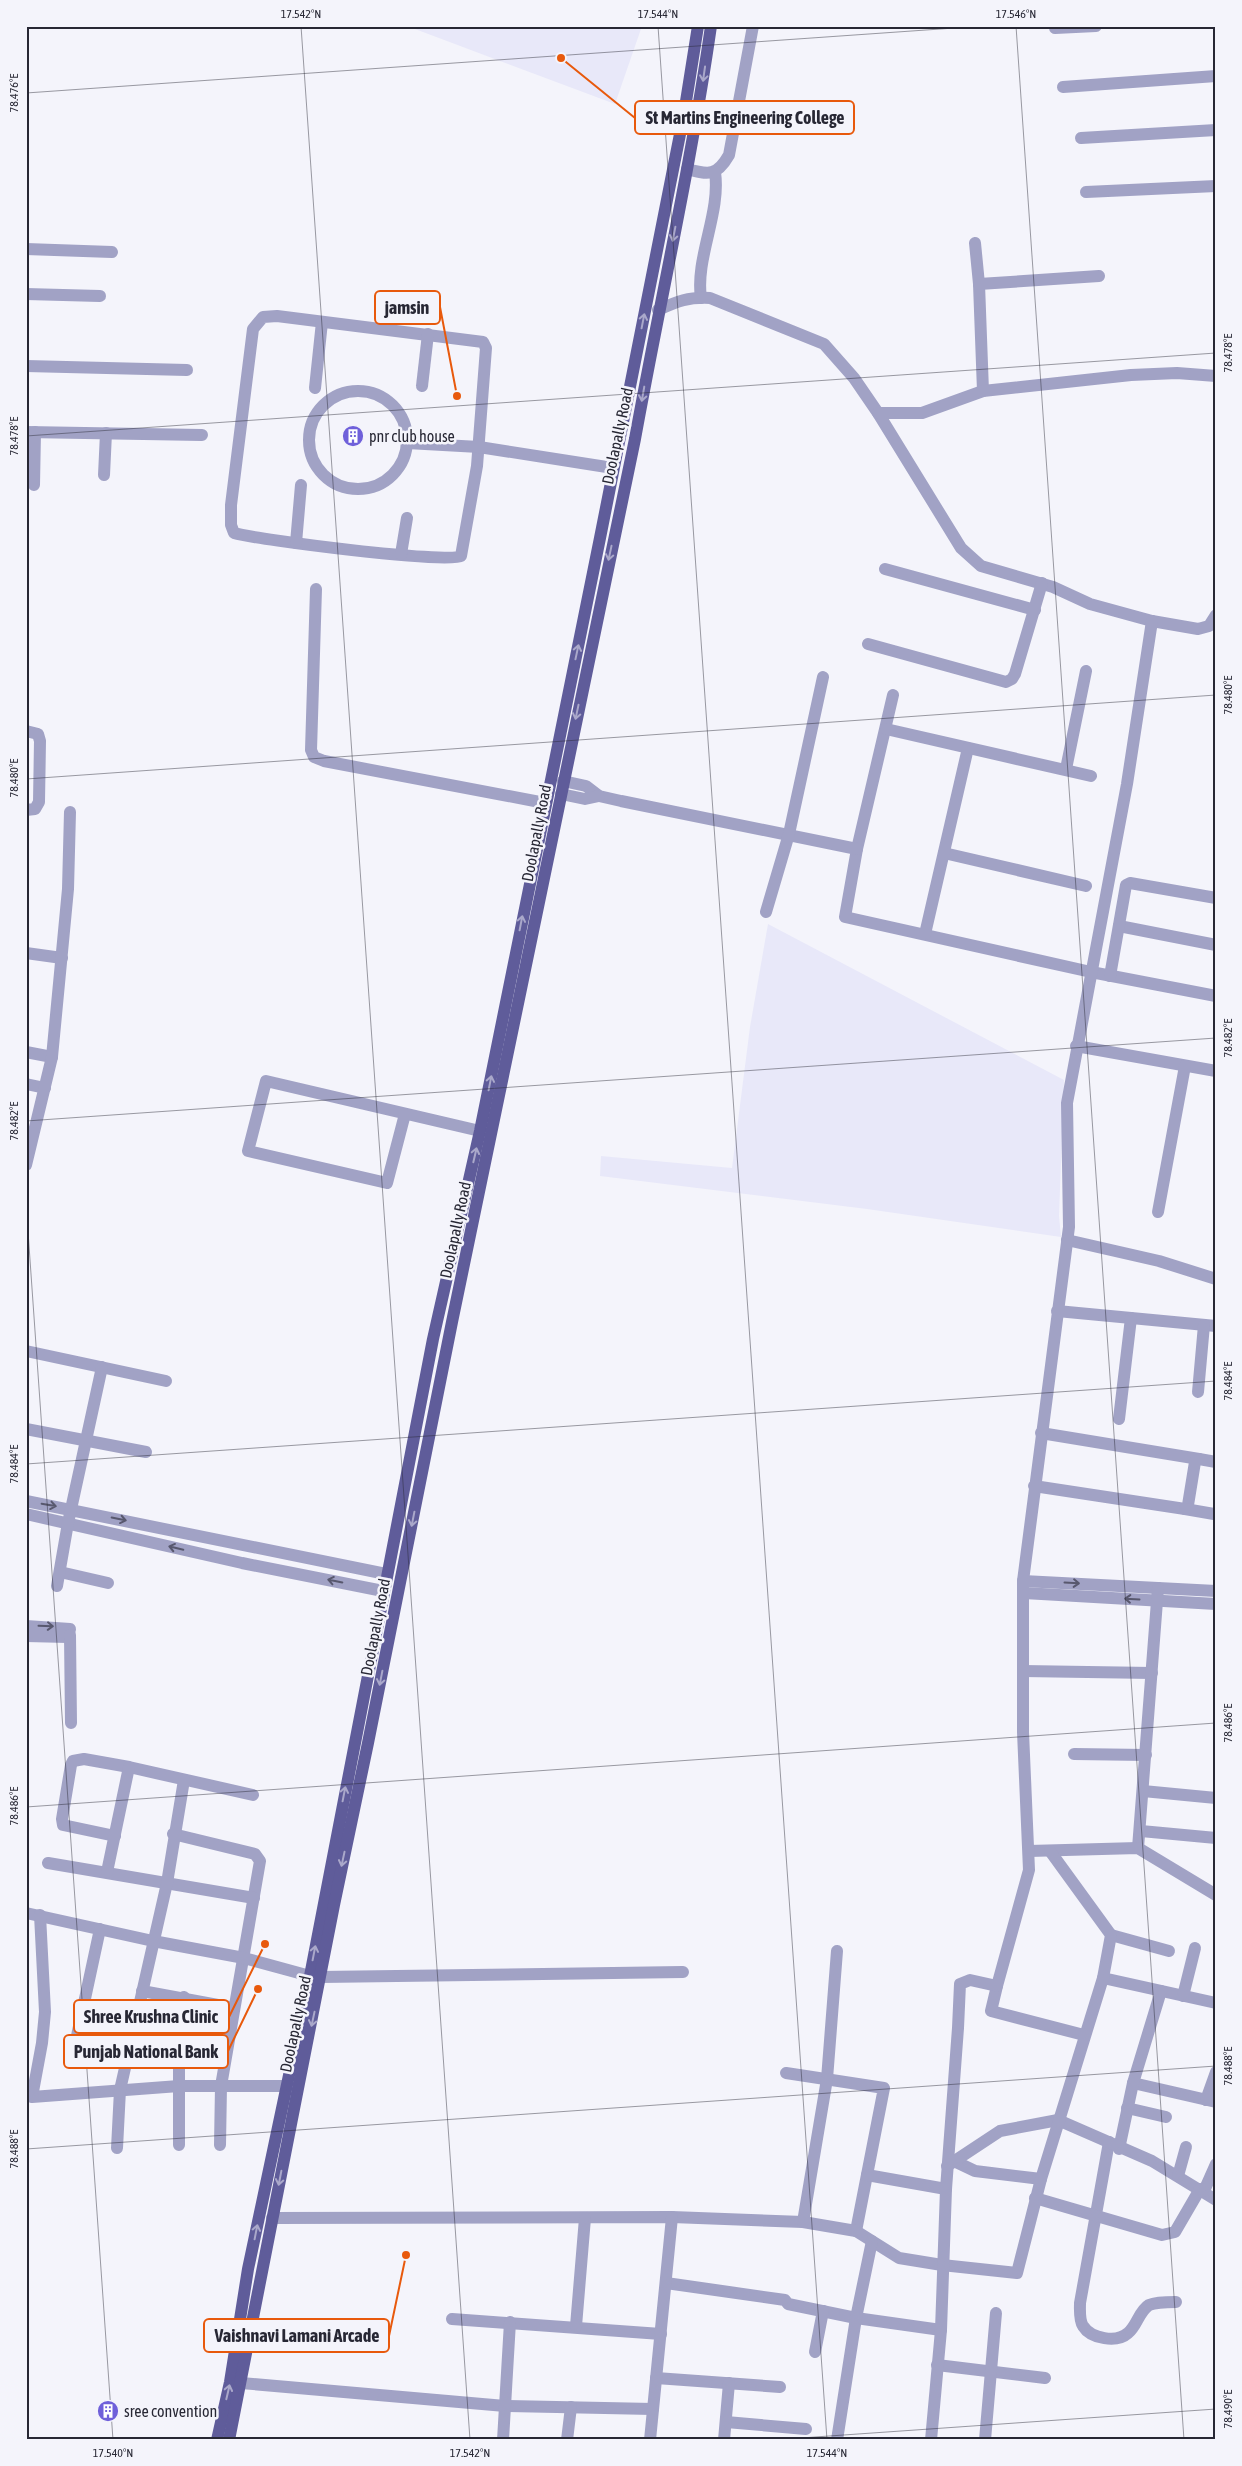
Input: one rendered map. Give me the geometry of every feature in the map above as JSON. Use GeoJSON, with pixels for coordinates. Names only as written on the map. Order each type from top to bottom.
{"type":"FeatureCollection","features":[{"type":"Feature","properties":{"kind":"main road","name":"Doolapally Road"},"geometry":{"type":"LineString","coordinates":[[229,2440],[272,2218],[386,1574],[433,1340],[480,1130],[664,211],[698,26]]}},
{"type":"Feature","properties":{"kind":"main road","name":"Doolapally Road"},"geometry":{"type":"LineString","coordinates":[[217,2440],[230,2382],[248,2269],[285,2086],[334,1905],[563,781],[635,439],[658,310],[698,119],[711,26]]}},
{"type":"Feature","properties":{"kind":"main road"},"geometry":{"type":"LineString","coordinates":[[664,211],[678,214]]}},
{"type":"Feature","properties":{"kind":"main road"},"geometry":{"type":"LineString","coordinates":[[606,501],[620,505]]}},
{"type":"Feature","properties":{"kind":"main road"},"geometry":{"type":"LineString","coordinates":[[408,1469],[422,1471]]}},
{"type":"Feature","properties":{"kind":"street"},"geometry":{"type":"LineString","coordinates":[[687,169],[704,173],[715,172],[723,166],[729,155],[753,26]]}},
{"type":"Feature","properties":{"kind":"street"},"geometry":{"type":"LineString","coordinates":[[1055,28],[1096,26]]}},
{"type":"Feature","properties":{"kind":"street"},"geometry":{"type":"LineString","coordinates":[[1063,88],[1216,76]]}},
{"type":"Feature","properties":{"kind":"street"},"geometry":{"type":"LineString","coordinates":[[1081,138],[1216,130]]}},
{"type":"Feature","properties":{"kind":"street"},"geometry":{"type":"LineString","coordinates":[[701,298],[701,277],[712,212],[715,172]]}},
{"type":"Feature","properties":{"kind":"street"},"geometry":{"type":"LineString","coordinates":[[1086,192],[1216,186]]}},
{"type":"Feature","properties":{"kind":"street"},"geometry":{"type":"LineString","coordinates":[[975,243],[980,284],[983,391]]}},
{"type":"Feature","properties":{"kind":"street"},"geometry":{"type":"LineString","coordinates":[[26,248],[112,252]]}},
{"type":"Feature","properties":{"kind":"street"},"geometry":{"type":"LineString","coordinates":[[980,284],[1099,276]]}},
{"type":"Feature","properties":{"kind":"street"},"geometry":{"type":"LineString","coordinates":[[26,294],[100,296]]}},
{"type":"Feature","properties":{"kind":"street"},"geometry":{"type":"LineString","coordinates":[[658,310],[678,301],[694,297],[710,298],[824,344],[854,378],[878,413],[922,488],[961,548],[981,566],[1042,583],[1090,604],[1152,621],[1198,628],[1208,626],[1216,615]]}},
{"type":"Feature","properties":{"kind":"street"},"geometry":{"type":"LineString","coordinates":[[277,316],[428,334],[483,342],[486,348],[479,446],[463,554],[459,558],[449,559],[250,538],[234,533],[231,525],[231,505],[253,329],[264,317],[277,316]]}},
{"type":"Feature","properties":{"kind":"street"},"geometry":{"type":"LineString","coordinates":[[315,388],[322,322]]}},
{"type":"Feature","properties":{"kind":"street"},"geometry":{"type":"LineString","coordinates":[[422,386],[428,334]]}},
{"type":"Feature","properties":{"kind":"street"},"geometry":{"type":"LineString","coordinates":[[26,366],[187,370]]}},
{"type":"Feature","properties":{"kind":"street"},"geometry":{"type":"LineString","coordinates":[[878,413],[922,413],[983,391],[1130,375],[1177,373],[1216,376]]}},
{"type":"Feature","properties":{"kind":"street"},"geometry":{"type":"LineString","coordinates":[[357,390],[365,391],[388,400],[399,412],[406,427],[407,443],[404,459],[389,478],[368,488],[352,488],[336,484],[324,474],[314,461],[310,446],[310,430],[316,414],[327,402],[341,394],[357,390]]}},
{"type":"Feature","properties":{"kind":"street"},"geometry":{"type":"LineString","coordinates":[[34,485],[31,432],[202,435]]}},
{"type":"Feature","properties":{"kind":"street"},"geometry":{"type":"LineString","coordinates":[[104,475],[106,433]]}},
{"type":"Feature","properties":{"kind":"street"},"geometry":{"type":"LineString","coordinates":[[407,443],[479,446],[613,468]]}},
{"type":"Feature","properties":{"kind":"street"},"geometry":{"type":"LineString","coordinates":[[296,543],[301,485]]}},
{"type":"Feature","properties":{"kind":"street"},"geometry":{"type":"LineString","coordinates":[[401,554],[407,518]]}},
{"type":"Feature","properties":{"kind":"street"},"geometry":{"type":"LineString","coordinates":[[885,569],[1035,610]]}},
{"type":"Feature","properties":{"kind":"street"},"geometry":{"type":"LineString","coordinates":[[868,644],[1006,682],[1012,680],[1042,583]]}},
{"type":"Feature","properties":{"kind":"street"},"geometry":{"type":"LineString","coordinates":[[316,590],[311,750],[314,757],[324,762],[545,802]]}},
{"type":"Feature","properties":{"kind":"street"},"geometry":{"type":"LineString","coordinates":[[1084,2035],[991,2011],[996,1986],[1030,1870],[1023,1732],[1023,1587],[1034,1486],[1067,1240],[1068,1103],[1076,1046],[1127,784],[1152,621]]}},
{"type":"Feature","properties":{"kind":"street"},"geometry":{"type":"LineString","coordinates":[[1066,768],[1086,671]]}},
{"type":"Feature","properties":{"kind":"street"},"geometry":{"type":"LineString","coordinates":[[766,912],[789,834],[824,677]]}},
{"type":"Feature","properties":{"kind":"street"},"geometry":{"type":"LineString","coordinates":[[893,696],[858,849],[845,917],[1091,972],[1216,996]]}},
{"type":"Feature","properties":{"kind":"street"},"geometry":{"type":"LineString","coordinates":[[886,729],[1066,768],[1091,776]]}},
{"type":"Feature","properties":{"kind":"street"},"geometry":{"type":"LineString","coordinates":[[26,731],[38,734],[40,740],[39,802],[35,809],[26,810]]}},
{"type":"Feature","properties":{"kind":"street"},"geometry":{"type":"LineString","coordinates":[[924,934],[968,748]]}},
{"type":"Feature","properties":{"kind":"street"},"geometry":{"type":"LineString","coordinates":[[563,781],[586,786],[600,796]]}},
{"type":"Feature","properties":{"kind":"street"},"geometry":{"type":"LineString","coordinates":[[561,794],[585,799],[600,796],[858,849]]}},
{"type":"Feature","properties":{"kind":"street"},"geometry":{"type":"LineString","coordinates":[[26,1165],[30,1134],[45,1088],[52,1057],[68,888],[70,812]]}},
{"type":"Feature","properties":{"kind":"street"},"geometry":{"type":"LineString","coordinates":[[944,853],[1086,886]]}},
{"type":"Feature","properties":{"kind":"street"},"geometry":{"type":"LineString","coordinates":[[1110,976],[1126,885],[1130,883],[1216,898]]}},
{"type":"Feature","properties":{"kind":"street"},"geometry":{"type":"LineString","coordinates":[[1119,926],[1216,945]]}},
{"type":"Feature","properties":{"kind":"street"},"geometry":{"type":"LineString","coordinates":[[26,953],[62,958]]}},
{"type":"Feature","properties":{"kind":"street"},"geometry":{"type":"LineString","coordinates":[[1076,1046],[1216,1071]]}},
{"type":"Feature","properties":{"kind":"street"},"geometry":{"type":"LineString","coordinates":[[26,1052],[52,1057]]}},
{"type":"Feature","properties":{"kind":"street"},"geometry":{"type":"LineString","coordinates":[[1158,1212],[1185,1066]]}},
{"type":"Feature","properties":{"kind":"street"},"geometry":{"type":"LineString","coordinates":[[405,1114],[387,1183],[248,1151],[266,1081],[480,1130]]}},
{"type":"Feature","properties":{"kind":"street"},"geometry":{"type":"LineString","coordinates":[[26,1084],[45,1088]]}},
{"type":"Feature","properties":{"kind":"street"},"geometry":{"type":"LineString","coordinates":[[1067,1240],[1159,1262],[1216,1279]]}},
{"type":"Feature","properties":{"kind":"street"},"geometry":{"type":"LineString","coordinates":[[1057,1311],[1210,1325],[1198,1392]]}},
{"type":"Feature","properties":{"kind":"street"},"geometry":{"type":"LineString","coordinates":[[1119,1419],[1131,1318]]}},
{"type":"Feature","properties":{"kind":"street"},"geometry":{"type":"LineString","coordinates":[[26,1351],[166,1382]]}},
{"type":"Feature","properties":{"kind":"street"},"geometry":{"type":"LineString","coordinates":[[58,1586],[68,1523],[102,1367]]}},
{"type":"Feature","properties":{"kind":"street"},"geometry":{"type":"LineString","coordinates":[[26,1429],[146,1452]]}},
{"type":"Feature","properties":{"kind":"street"},"geometry":{"type":"LineString","coordinates":[[1041,1433],[1216,1462]]}},
{"type":"Feature","properties":{"kind":"street"},"geometry":{"type":"LineString","coordinates":[[1185,1509],[1188,1505],[1195,1462],[1199,1459]]}},
{"type":"Feature","properties":{"kind":"street"},"geometry":{"type":"LineString","coordinates":[[1034,1486],[1214,1514]]}},
{"type":"Feature","properties":{"kind":"street"},"geometry":{"type":"LineString","coordinates":[[26,1501],[386,1574]]}},
{"type":"Feature","properties":{"kind":"street"},"geometry":{"type":"LineString","coordinates":[[26,1514],[274,1569],[383,1590]]}},
{"type":"Feature","properties":{"kind":"street"},"geometry":{"type":"LineString","coordinates":[[144,1540],[148,1525]]}},
{"type":"Feature","properties":{"kind":"street"},"geometry":{"type":"LineString","coordinates":[[274,1569],[277,1552]]}},
{"type":"Feature","properties":{"kind":"street"},"geometry":{"type":"LineString","coordinates":[[60,1572],[108,1583]]}},
{"type":"Feature","properties":{"kind":"street"},"geometry":{"type":"LineString","coordinates":[[1023,1587],[1157,1594],[1216,1591]]}},
{"type":"Feature","properties":{"kind":"street"},"geometry":{"type":"LineString","coordinates":[[1157,1594],[1216,1604]]}},
{"type":"Feature","properties":{"kind":"street"},"geometry":{"type":"LineString","coordinates":[[1138,1848],[1157,1594]]}},
{"type":"Feature","properties":{"kind":"street"},"geometry":{"type":"LineString","coordinates":[[26,1626],[68,1627],[70,1635],[71,1723]]}},
{"type":"Feature","properties":{"kind":"street"},"geometry":{"type":"LineString","coordinates":[[26,1636],[66,1637],[70,1635]]}},
{"type":"Feature","properties":{"kind":"street"},"geometry":{"type":"LineString","coordinates":[[1023,1671],[1152,1673]]}},
{"type":"Feature","properties":{"kind":"street"},"geometry":{"type":"LineString","coordinates":[[1074,1754],[1146,1755]]}},
{"type":"Feature","properties":{"kind":"street"},"geometry":{"type":"LineString","coordinates":[[115,1836],[63,1825],[62,1819],[70,1765],[74,1761],[84,1760],[129,1767],[253,1796]]}},
{"type":"Feature","properties":{"kind":"street"},"geometry":{"type":"LineString","coordinates":[[107,1872],[129,1767]]}},
{"type":"Feature","properties":{"kind":"street"},"geometry":{"type":"LineString","coordinates":[[117,2148],[120,2090],[167,1882],[173,1834],[184,1780]]}},
{"type":"Feature","properties":{"kind":"street"},"geometry":{"type":"LineString","coordinates":[[1143,1791],[1216,1798]]}},
{"type":"Feature","properties":{"kind":"street"},"geometry":{"type":"LineString","coordinates":[[1140,1831],[1216,1838]]}},
{"type":"Feature","properties":{"kind":"street"},"geometry":{"type":"LineString","coordinates":[[173,1834],[257,1856],[260,1861],[221,2086],[220,2144]]}},
{"type":"Feature","properties":{"kind":"street"},"geometry":{"type":"LineString","coordinates":[[1029,1851],[1138,1848],[1216,1895]]}},
{"type":"Feature","properties":{"kind":"street"},"geometry":{"type":"LineString","coordinates":[[1050,1851],[1111,1935],[1169,1951]]}},
{"type":"Feature","properties":{"kind":"street"},"geometry":{"type":"LineString","coordinates":[[48,1863],[254,1898]]}},
{"type":"Feature","properties":{"kind":"street"},"geometry":{"type":"LineString","coordinates":[[26,1913],[153,1941],[244,1958],[315,1977],[683,1972]]}},
{"type":"Feature","properties":{"kind":"street"},"geometry":{"type":"LineString","coordinates":[[40,1915],[45,2012],[42,2043],[32,2097],[179,2086],[285,2086]]}},
{"type":"Feature","properties":{"kind":"street"},"geometry":{"type":"LineString","coordinates":[[75,2045],[100,1929]]}},
{"type":"Feature","properties":{"kind":"street"},"geometry":{"type":"LineString","coordinates":[[272,2218],[672,2218],[803,2222],[856,2231],[899,2258],[942,2265],[1017,2272],[1040,2179],[1103,1978],[1111,1935]]}},
{"type":"Feature","properties":{"kind":"street"},"geometry":{"type":"LineString","coordinates":[[1183,1996],[1195,1948]]}},
{"type":"Feature","properties":{"kind":"street"},"geometry":{"type":"LineString","coordinates":[[803,2222],[828,2079],[837,1951]]}},
{"type":"Feature","properties":{"kind":"street"},"geometry":{"type":"LineString","coordinates":[[1103,1978],[1216,2003]]}},
{"type":"Feature","properties":{"kind":"street"},"geometry":{"type":"LineString","coordinates":[[931,2440],[941,2330],[946,2189],[951,2163],[960,1984],[970,1980],[996,1986]]}},
{"type":"Feature","properties":{"kind":"street"},"geometry":{"type":"LineString","coordinates":[[1161,1990],[1127,2108],[1114,2145],[1095,2216],[1080,2303],[1082,2326],[1100,2338],[1122,2337],[1129,2333],[1150,2304],[1176,2302]]}},
{"type":"Feature","properties":{"kind":"street"},"geometry":{"type":"LineString","coordinates":[[142,1991],[184,1997],[234,2008]]}},
{"type":"Feature","properties":{"kind":"street"},"geometry":{"type":"LineString","coordinates":[[179,2145],[179,2048],[184,1997]]}},
{"type":"Feature","properties":{"kind":"street"},"geometry":{"type":"LineString","coordinates":[[1133,2083],[1211,2101],[1216,2072]]}},
{"type":"Feature","properties":{"kind":"street"},"geometry":{"type":"LineString","coordinates":[[786,2073],[884,2088],[856,2231]]}},
{"type":"Feature","properties":{"kind":"street"},"geometry":{"type":"LineString","coordinates":[[1127,2108],[1166,2117]]}},
{"type":"Feature","properties":{"kind":"street"},"geometry":{"type":"LineString","coordinates":[[951,2163],[1000,2132],[1058,2120],[1152,2162],[1216,2200]]}},
{"type":"Feature","properties":{"kind":"street"},"geometry":{"type":"LineString","coordinates":[[1178,2176],[1186,2147]]}},
{"type":"Feature","properties":{"kind":"street"},"geometry":{"type":"LineString","coordinates":[[951,2163],[975,2171],[1040,2179]]}},
{"type":"Feature","properties":{"kind":"street"},"geometry":{"type":"LineString","coordinates":[[1035,2198],[1162,2235],[1175,2232],[1216,2164]]}},
{"type":"Feature","properties":{"kind":"street"},"geometry":{"type":"LineString","coordinates":[[867,2175],[946,2189]]}},
{"type":"Feature","properties":{"kind":"street"},"geometry":{"type":"LineString","coordinates":[[576,2326],[585,2218]]}},
{"type":"Feature","properties":{"kind":"street"},"geometry":{"type":"LineString","coordinates":[[650,2440],[672,2218]]}},
{"type":"Feature","properties":{"kind":"street"},"geometry":{"type":"LineString","coordinates":[[837,2440],[856,2318],[872,2241]]}},
{"type":"Feature","properties":{"kind":"street"},"geometry":{"type":"LineString","coordinates":[[666,2283],[785,2300],[788,2304],[856,2318],[941,2330]]}},
{"type":"Feature","properties":{"kind":"street"},"geometry":{"type":"LineString","coordinates":[[814,2352],[823,2311]]}},
{"type":"Feature","properties":{"kind":"street"},"geometry":{"type":"LineString","coordinates":[[985,2440],[996,2313]]}},
{"type":"Feature","properties":{"kind":"street"},"geometry":{"type":"LineString","coordinates":[[452,2318],[661,2334]]}},
{"type":"Feature","properties":{"kind":"street"},"geometry":{"type":"LineString","coordinates":[[503,2440],[510,2322]]}},
{"type":"Feature","properties":{"kind":"street"},"geometry":{"type":"LineString","coordinates":[[937,2365],[1045,2378]]}},
{"type":"Feature","properties":{"kind":"street"},"geometry":{"type":"LineString","coordinates":[[656,2378],[780,2387]]}},
{"type":"Feature","properties":{"kind":"street"},"geometry":{"type":"LineString","coordinates":[[240,2383],[505,2406],[653,2410]]}},
{"type":"Feature","properties":{"kind":"street"},"geometry":{"type":"LineString","coordinates":[[724,2440],[729,2383]]}},
{"type":"Feature","properties":{"kind":"street"},"geometry":{"type":"LineString","coordinates":[[567,2440],[570,2407]]}},
{"type":"Feature","properties":{"kind":"street"},"geometry":{"type":"LineString","coordinates":[[726,2422],[788,2434],[806,2429]]}},
{"type":"Feature","properties":{"kind":"shaded area"},"geometry":{"type":"Polygon","coordinates":[[[407,26],[642,26],[615,104],[407,26]]]}},
{"type":"Feature","properties":{"kind":"shaded area"},"geometry":{"type":"Polygon","coordinates":[[[768,924],[1064,1080],[1059,1216],[1061,1237],[867,1209],[600,1176],[601,1156],[732,1168],[750,1027],[768,924]]]}},
{"type":"Feature","properties":{"kind":"place","name":"St Martins Engineering College"},"geometry":{"type":"Point","coordinates":[561,58]}},
{"type":"Feature","properties":{"kind":"place","name":"jamsin"},"geometry":{"type":"Point","coordinates":[457,396]}},
{"type":"Feature","properties":{"kind":"place","name":"pnr club house"},"geometry":{"type":"Point","coordinates":[353,436]}},
{"type":"Feature","properties":{"kind":"place","name":"Shree Krushna Clinic"},"geometry":{"type":"Point","coordinates":[265,1944]}},
{"type":"Feature","properties":{"kind":"place","name":"Punjab National Bank"},"geometry":{"type":"Point","coordinates":[258,1989]}},
{"type":"Feature","properties":{"kind":"place","name":"Vaishnavi Lamani Arcade"},"geometry":{"type":"Point","coordinates":[406,2255]}},
{"type":"Feature","properties":{"kind":"place","name":"sree convention"},"geometry":{"type":"Point","coordinates":[108,2411]}}]}
